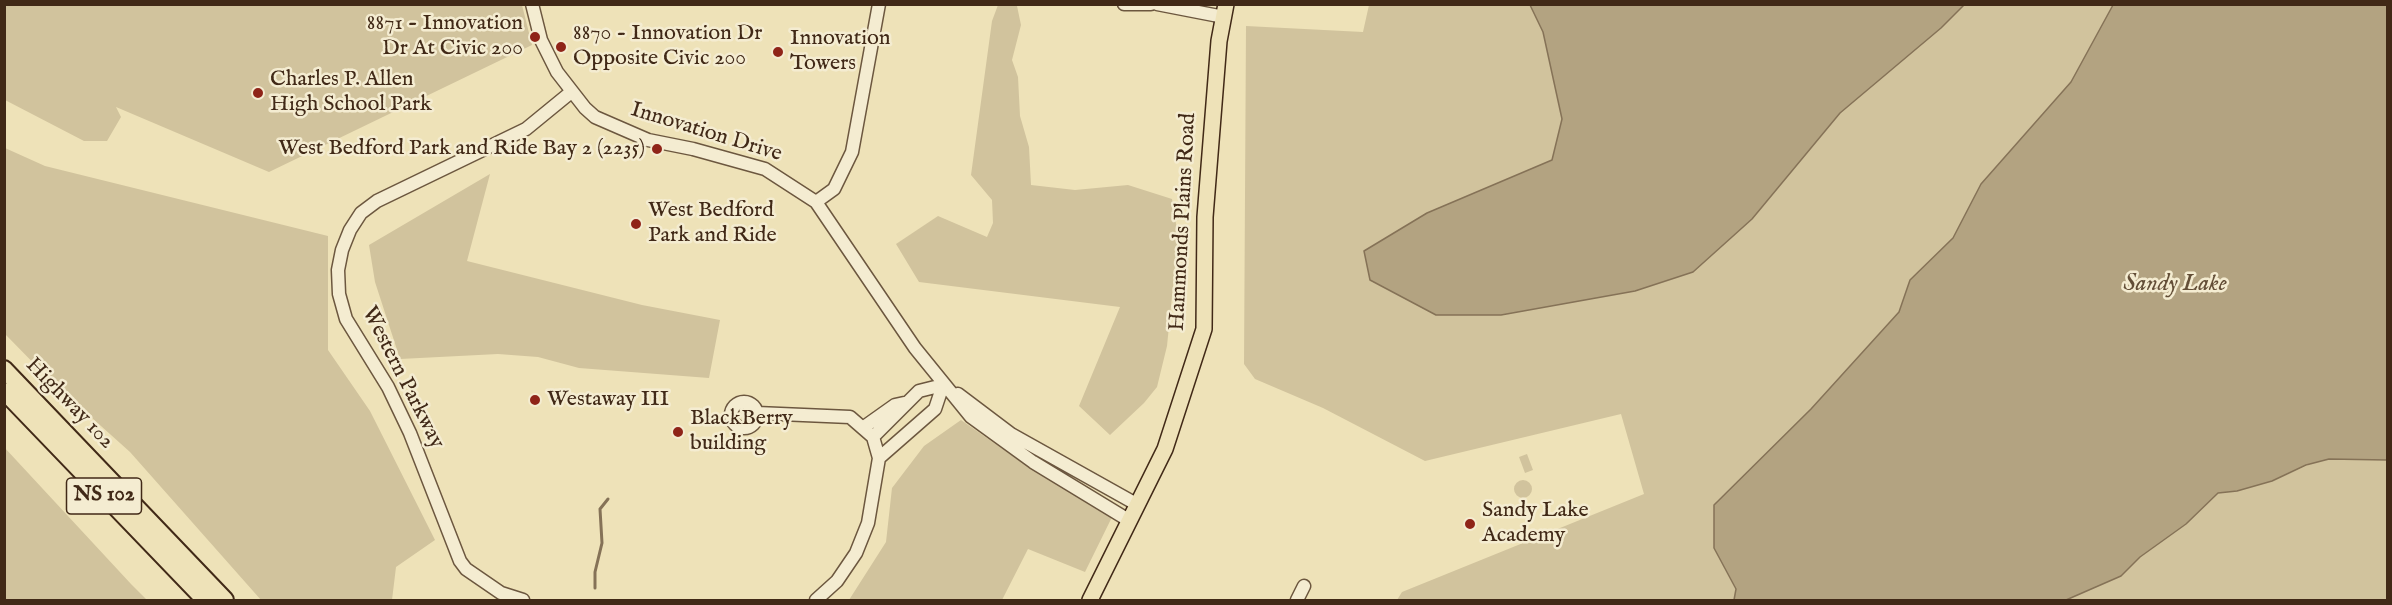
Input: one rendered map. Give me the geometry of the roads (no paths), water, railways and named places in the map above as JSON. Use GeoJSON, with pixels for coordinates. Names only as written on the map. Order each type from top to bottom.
{"type":"FeatureCollection","features":[{"type":"Feature","properties":{"kind":"highway","name":"Highway 102"},"geometry":{"type":"LineString","coordinates":[[4,369],[225,600]]}},
{"type":"Feature","properties":{"kind":"highway","name":"Highway 102"},"geometry":{"type":"LineString","coordinates":[[4,391],[205,600]]}},
{"type":"Feature","properties":{"kind":"highway"},"geometry":{"type":"LineString","coordinates":[[130,501],[232,600]]}},
{"type":"Feature","properties":{"kind":"main road","name":"Hammonds Plains Road"},"geometry":{"type":"LineString","coordinates":[[1090,600],[1165,449],[1204,329],[1204,217],[1212,109],[1225,10]]}},
{"type":"Feature","properties":{"kind":"street","name":"Innovation Drive"},"geometry":{"type":"LineString","coordinates":[[532,4],[541,40],[570,93],[595,117],[648,140],[711,153],[765,169],[816,202],[915,348],[971,417],[998,438],[1130,521]]}},
{"type":"Feature","properties":{"kind":"street"},"geometry":{"type":"LineString","coordinates":[[816,202],[834,189],[852,152],[878,10],[892,4]]}},
{"type":"Feature","properties":{"kind":"street"},"geometry":{"type":"LineString","coordinates":[[1124,4],[1151,4]]}},
{"type":"Feature","properties":{"kind":"street"},"geometry":{"type":"LineString","coordinates":[[1157,4],[1225,10]]}},
{"type":"Feature","properties":{"kind":"street","name":"Western Parkway"},"geometry":{"type":"LineString","coordinates":[[523,600],[501,594],[466,569],[460,561],[410,433],[388,387],[346,319],[339,294],[338,270],[342,250],[350,230],[361,213],[377,201],[526,129],[570,93]]}},
{"type":"Feature","properties":{"kind":"street","name":"Innovation Drive"},"geometry":{"type":"LineString","coordinates":[[943,385],[1011,434],[1138,505]]}},
{"type":"Feature","properties":{"kind":"street"},"geometry":{"type":"LineString","coordinates":[[864,427],[895,405],[904,403],[919,391],[943,385]]}},
{"type":"Feature","properties":{"kind":"street"},"geometry":{"type":"LineString","coordinates":[[879,458],[935,409],[943,385]]}},
{"type":"Feature","properties":{"kind":"street"},"geometry":{"type":"LineString","coordinates":[[873,437],[900,413],[904,403]]}},
{"type":"Feature","properties":{"kind":"street"},"geometry":{"type":"LineString","coordinates":[[757,413],[850,417],[873,437],[879,458],[868,523],[856,553],[837,581],[816,600]]}},
{"type":"Feature","properties":{"kind":"street"},"geometry":{"type":"LineString","coordinates":[[1298,600],[1305,586]]}},
{"type":"Feature","properties":{"kind":"water"},"geometry":{"type":"Polygon","coordinates":[[[1530,5],[1964,5],[1941,28],[1840,113],[1752,219],[1693,272],[1635,291],[1501,315],[1436,315],[1370,280],[1364,251],[1427,213],[1552,160],[1562,119],[1543,32],[1530,5]]]}},
{"type":"Feature","properties":{"kind":"water","name":"Sandy Lake"},"geometry":{"type":"Polygon","coordinates":[[[2113,5],[2387,5],[2387,460],[2329,459],[2306,465],[2272,481],[2237,491],[2218,493],[2186,524],[2140,557],[2121,576],[2066,600],[1734,600],[1736,589],[1714,548],[1714,505],[1811,409],[1899,312],[1910,280],[1953,238],[1981,184],[2071,82],[2113,5]]]}},
{"type":"Feature","properties":{"kind":"waterway"},"geometry":{"type":"LineString","coordinates":[[595,588],[595,572],[602,543],[600,509],[608,499]]}},
{"type":"Feature","properties":{"kind":"place","name":"8871 - Innovation Dr At Civic 200"},"geometry":{"type":"Point","coordinates":[535,37]}},
{"type":"Feature","properties":{"kind":"place","name":"8870 - Innovation Dr Opposite Civic 200"},"geometry":{"type":"Point","coordinates":[561,47]}},
{"type":"Feature","properties":{"kind":"place","name":"Innovation Towers"},"geometry":{"type":"Point","coordinates":[778,52]}},
{"type":"Feature","properties":{"kind":"place","name":"Charles P. Allen High School Park"},"geometry":{"type":"Point","coordinates":[258,93]}},
{"type":"Feature","properties":{"kind":"place","name":"West Bedford Park and Ride Bay 2 (2235)"},"geometry":{"type":"Point","coordinates":[657,149]}},
{"type":"Feature","properties":{"kind":"place","name":"West Bedford Park and Ride"},"geometry":{"type":"Point","coordinates":[636,224]}},
{"type":"Feature","properties":{"kind":"place","name":"Westaway III"},"geometry":{"type":"Point","coordinates":[535,400]}},
{"type":"Feature","properties":{"kind":"place","name":"BlackBerry building"},"geometry":{"type":"Point","coordinates":[678,432]}},
{"type":"Feature","properties":{"kind":"place","name":"Sandy Lake Academy"},"geometry":{"type":"Point","coordinates":[1470,524]}}]}
